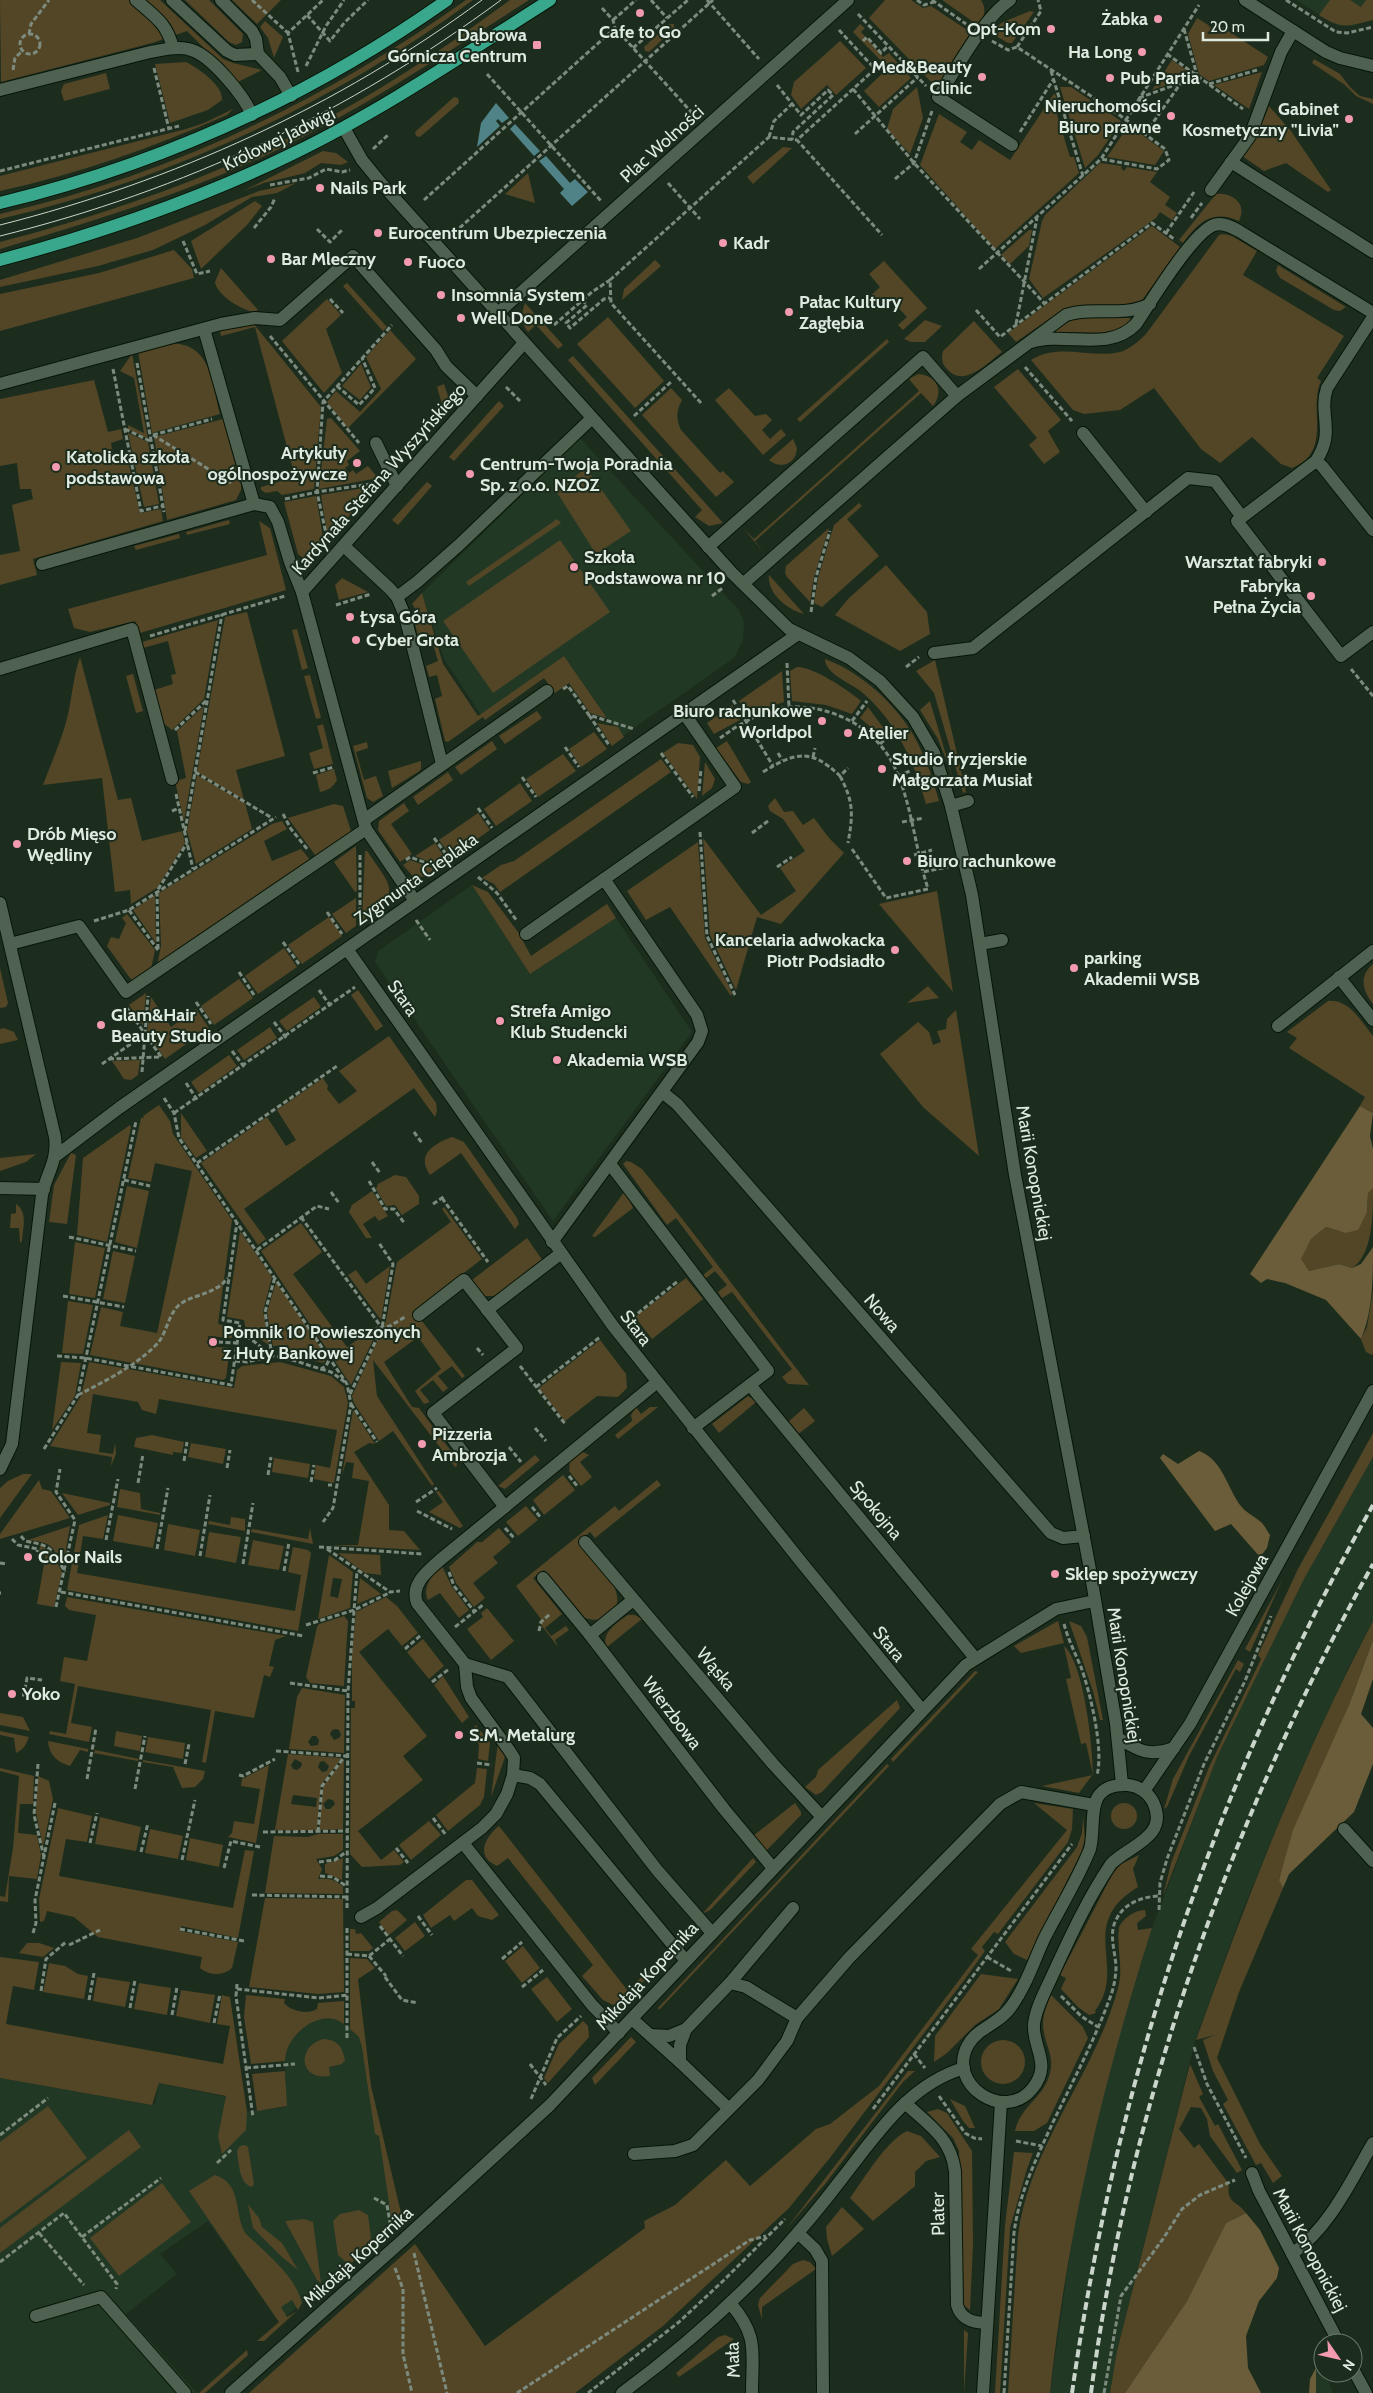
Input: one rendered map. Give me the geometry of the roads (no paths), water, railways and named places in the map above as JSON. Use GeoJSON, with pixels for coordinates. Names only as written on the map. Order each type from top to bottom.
{"type":"FeatureCollection","features":[{"type":"Feature","properties":{"kind":"main road","name":"Królowej Jadwigi"},"geometry":{"type":"LineString","coordinates":[[0,203],[66,186],[129,166],[252,116],[376,48],[448,0]]}},
{"type":"Feature","properties":{"kind":"main road","name":"Królowej Jadwigi"},"geometry":{"type":"LineString","coordinates":[[0,260],[168,208],[264,168],[344,128],[397,97],[550,0]]}},
{"type":"Feature","properties":{"kind":"street"},"geometry":{"type":"LineString","coordinates":[[136,0],[162,22],[169,32],[173,48]]}},
{"type":"Feature","properties":{"kind":"street"},"geometry":{"type":"LineString","coordinates":[[172,0],[227,51],[235,55],[258,54]]}},
{"type":"Feature","properties":{"kind":"street"},"geometry":{"type":"LineString","coordinates":[[221,0],[252,31],[256,39],[258,54],[280,76],[291,96]]}},
{"type":"Feature","properties":{"kind":"street","name":"Plac Wolności"},"geometry":{"type":"LineString","coordinates":[[498,313],[848,0]]}},
{"type":"Feature","properties":{"kind":"street"},"geometry":{"type":"LineString","coordinates":[[1010,0],[1003,5],[980,33],[938,97],[1012,145]]}},
{"type":"Feature","properties":{"kind":"street"},"geometry":{"type":"LineString","coordinates":[[1245,0],[1293,32],[1333,55],[1373,66]]}},
{"type":"Feature","properties":{"kind":"street"},"geometry":{"type":"LineString","coordinates":[[1211,190],[1250,136],[1275,67],[1293,32]]}},
{"type":"Feature","properties":{"kind":"street"},"geometry":{"type":"LineString","coordinates":[[0,90],[150,52],[173,48],[187,48],[203,56],[241,95],[252,116]]}},
{"type":"Feature","properties":{"kind":"street","name":"Marii Konopnickiej"},"geometry":{"type":"LineString","coordinates":[[344,128],[362,160],[380,182],[708,547],[781,622],[798,634],[853,661],[890,690],[913,717],[929,742],[951,806],[966,864],[1015,1175],[1084,1536],[1118,1738],[1122,1784]]}},
{"type":"Feature","properties":{"kind":"street"},"geometry":{"type":"LineString","coordinates":[[1231,162],[1373,252]]}},
{"type":"Feature","properties":{"kind":"street"},"geometry":{"type":"LineString","coordinates":[[1026,344],[1047,339],[1109,339],[1127,334],[1200,234],[1213,225],[1221,224],[1240,231],[1373,315],[1327,388],[1324,400],[1327,425],[1326,442],[1316,461],[1236,521],[1341,656],[1373,632]]}},
{"type":"Feature","properties":{"kind":"street"},"geometry":{"type":"LineString","coordinates":[[0,384],[204,329],[255,318],[280,320],[353,256],[436,350],[446,366],[477,396]]}},
{"type":"Feature","properties":{"kind":"street"},"geometry":{"type":"LineString","coordinates":[[744,583],[957,396],[1066,315],[1080,312],[1132,311],[1150,304]]}},
{"type":"Feature","properties":{"kind":"street"},"geometry":{"type":"LineString","coordinates":[[204,329],[227,415],[253,498],[270,507],[278,522],[290,562],[302,592]]}},
{"type":"Feature","properties":{"kind":"street","name":"Kardynała Stefana Wyszyńskiego"},"geometry":{"type":"LineString","coordinates":[[415,901],[363,828],[302,592],[524,343]]}},
{"type":"Feature","properties":{"kind":"street"},"geometry":{"type":"LineString","coordinates":[[708,547],[923,357],[957,396]]}},
{"type":"Feature","properties":{"kind":"street"},"geometry":{"type":"LineString","coordinates":[[397,597],[460,545],[592,418]]}},
{"type":"Feature","properties":{"kind":"street"},"geometry":{"type":"LineString","coordinates":[[1083,434],[1146,512]]}},
{"type":"Feature","properties":{"kind":"street"},"geometry":{"type":"LineString","coordinates":[[376,443],[397,486]]}},
{"type":"Feature","properties":{"kind":"street"},"geometry":{"type":"LineString","coordinates":[[1316,461],[1373,530]]}},
{"type":"Feature","properties":{"kind":"street"},"geometry":{"type":"LineString","coordinates":[[934,653],[973,648],[1188,478],[1215,481],[1242,517]]}},
{"type":"Feature","properties":{"kind":"street"},"geometry":{"type":"LineString","coordinates":[[42,564],[253,498]]}},
{"type":"Feature","properties":{"kind":"street"},"geometry":{"type":"LineString","coordinates":[[344,546],[397,597],[405,616],[442,764]]}},
{"type":"Feature","properties":{"kind":"street"},"geometry":{"type":"LineString","coordinates":[[0,669],[132,629],[172,779]]}},
{"type":"Feature","properties":{"kind":"street","name":"Zygmunta Cieplaka"},"geometry":{"type":"LineString","coordinates":[[57,1155],[346,942],[415,901],[798,634]]}},
{"type":"Feature","properties":{"kind":"street"},"geometry":{"type":"LineString","coordinates":[[10,944],[79,926],[126,992],[318,862],[442,764],[547,691]]}},
{"type":"Feature","properties":{"kind":"street"},"geometry":{"type":"LineString","coordinates":[[526,934],[604,879],[698,808],[735,787],[684,713]]}},
{"type":"Feature","properties":{"kind":"street"},"geometry":{"type":"LineString","coordinates":[[951,806],[968,801]]}},
{"type":"Feature","properties":{"kind":"street"},"geometry":{"type":"LineString","coordinates":[[552,1242],[698,1042],[702,1031],[701,1022],[604,879]]}},
{"type":"Feature","properties":{"kind":"street"},"geometry":{"type":"LineString","coordinates":[[0,903],[55,1137],[57,1155],[44,1188],[12,1444],[0,1469]]}},
{"type":"Feature","properties":{"kind":"street"},"geometry":{"type":"LineString","coordinates":[[980,944],[1002,940]]}},
{"type":"Feature","properties":{"kind":"street","name":"Stara"},"geometry":{"type":"LineString","coordinates":[[346,942],[560,1254],[656,1383],[922,1710]]}},
{"type":"Feature","properties":{"kind":"street"},"geometry":{"type":"LineString","coordinates":[[1278,1026],[1373,951]]}},
{"type":"Feature","properties":{"kind":"street"},"geometry":{"type":"LineString","coordinates":[[1339,977],[1373,1020]]}},
{"type":"Feature","properties":{"kind":"street","name":"Nowa"},"geometry":{"type":"LineString","coordinates":[[662,1092],[677,1104],[1051,1533],[1063,1538],[1084,1536]]}},
{"type":"Feature","properties":{"kind":"street"},"geometry":{"type":"LineString","coordinates":[[610,1164],[768,1371],[693,1428]]}},
{"type":"Feature","properties":{"kind":"street"},"geometry":{"type":"LineString","coordinates":[[0,1188],[44,1188]]}},
{"type":"Feature","properties":{"kind":"street"},"geometry":{"type":"LineString","coordinates":[[487,1310],[560,1254]]}},
{"type":"Feature","properties":{"kind":"street"},"geometry":{"type":"LineString","coordinates":[[418,1315],[464,1280],[517,1348],[433,1413],[505,1507]]}},
{"type":"Feature","properties":{"kind":"street"},"geometry":{"type":"LineString","coordinates":[[361,1917],[377,1908],[463,1843],[496,1814],[507,1794],[513,1775],[514,1758],[510,1750],[468,1693],[465,1664],[420,1607],[416,1598],[416,1590],[422,1576],[656,1383]]}},
{"type":"Feature","properties":{"kind":"street","name":"Spokojna"},"geometry":{"type":"LineString","coordinates":[[750,1385],[975,1658]]}},
{"type":"Feature","properties":{"kind":"street","name":"Kolejowa"},"geometry":{"type":"LineString","coordinates":[[1144,1791],[1190,1724],[1373,1391]]}},
{"type":"Feature","properties":{"kind":"street","name":"Wąska"},"geometry":{"type":"LineString","coordinates":[[585,1542],[773,1764],[822,1817]]}},
{"type":"Feature","properties":{"kind":"street","name":"Wierzbowa"},"geometry":{"type":"LineString","coordinates":[[543,1578],[590,1635],[724,1809],[773,1868]]}},
{"type":"Feature","properties":{"kind":"street"},"geometry":{"type":"LineString","coordinates":[[590,1635],[633,1600]]}},
{"type":"Feature","properties":{"kind":"street","name":"Mikołaja Kopernika"},"geometry":{"type":"LineString","coordinates":[[231,2393],[386,2256],[535,2120],[922,1710],[975,1658],[1056,1609],[1094,1601]]}},
{"type":"Feature","properties":{"kind":"street"},"geometry":{"type":"LineString","coordinates":[[465,1664],[508,1677],[652,1863],[712,1933]]}},
{"type":"Feature","properties":{"kind":"street"},"geometry":{"type":"LineString","coordinates":[[1118,1738],[1138,1750],[1150,1753],[1156,1754],[1174,1748]]}},
{"type":"Feature","properties":{"kind":"street"},"geometry":{"type":"LineString","coordinates":[[513,1775],[530,1778],[540,1784],[686,1961]]}},
{"type":"Feature","properties":{"kind":"street"},"geometry":{"type":"LineString","coordinates":[[1122,1784],[1144,1791],[1155,1809],[1153,1831],[1145,1841],[1119,1856],[1106,1871],[1062,1954],[1037,2011],[1034,2027],[1042,2059],[1039,2078],[1030,2091],[1021,2098],[1001,2102],[992,2101],[977,2092],[969,2082],[964,2068],[966,2050],[972,2039],[999,2021],[1014,2002],[1052,1922],[1088,1856],[1093,1838],[1092,1813],[1094,1805],[1106,1790],[1122,1784]]}},
{"type":"Feature","properties":{"kind":"street"},"geometry":{"type":"LineString","coordinates":[[634,2154],[675,2151],[693,2145],[758,2080],[787,2041],[797,2018],[849,1958],[1000,1804],[1021,1792],[1094,1805]]}},
{"type":"Feature","properties":{"kind":"street"},"geometry":{"type":"LineString","coordinates":[[1344,1829],[1373,1861]]}},
{"type":"Feature","properties":{"kind":"street"},"geometry":{"type":"LineString","coordinates":[[463,1843],[592,2006],[619,2032]]}},
{"type":"Feature","properties":{"kind":"street"},"geometry":{"type":"LineString","coordinates":[[651,2036],[670,2036],[686,2029],[730,1984],[792,1908]]}},
{"type":"Feature","properties":{"kind":"street"},"geometry":{"type":"LineString","coordinates":[[730,1984],[746,1986],[797,2018]]}},
{"type":"Feature","properties":{"kind":"street"},"geometry":{"type":"LineString","coordinates":[[632,2019],[728,2108]]}},
{"type":"Feature","properties":{"kind":"street"},"geometry":{"type":"LineString","coordinates":[[680,2062],[680,2045],[686,2029]]}},
{"type":"Feature","properties":{"kind":"street"},"geometry":{"type":"LineString","coordinates":[[622,2393],[671,2355],[730,2303],[798,2232],[905,2103],[925,2086],[964,2068]]}},
{"type":"Feature","properties":{"kind":"street"},"geometry":{"type":"LineString","coordinates":[[983,2393],[1001,2102]]}},
{"type":"Feature","properties":{"kind":"street","name":"Plater"},"geometry":{"type":"LineString","coordinates":[[905,2103],[943,2139],[952,2152],[955,2171],[957,2307],[961,2314],[970,2321],[987,2323]]}},
{"type":"Feature","properties":{"kind":"street"},"geometry":{"type":"LineString","coordinates":[[1292,2254],[1309,2242],[1323,2225],[1373,2144]]}},
{"type":"Feature","properties":{"kind":"street","name":"Marii Konopnickiej"},"geometry":{"type":"LineString","coordinates":[[1252,2173],[1259,2191],[1334,2333]]}},
{"type":"Feature","properties":{"kind":"street"},"geometry":{"type":"LineString","coordinates":[[798,2232],[815,2249],[822,2261],[823,2393]]}},
{"type":"Feature","properties":{"kind":"street"},"geometry":{"type":"LineString","coordinates":[[36,2316],[101,2297],[185,2393]]}},
{"type":"Feature","properties":{"kind":"street","name":"Mała"},"geometry":{"type":"LineString","coordinates":[[730,2303],[746,2322],[751,2334],[752,2393]]}},
{"type":"Feature","properties":{"kind":"water"},"geometry":{"type":"Polygon","coordinates":[[[496,103],[509,118],[502,123],[498,119],[496,121],[500,126],[477,147],[481,123],[496,103]]]}},
{"type":"Feature","properties":{"kind":"water"},"geometry":{"type":"Polygon","coordinates":[[[515,124],[540,151],[534,156],[510,129],[515,124]]]}},
{"type":"Feature","properties":{"kind":"water"},"geometry":{"type":"Polygon","coordinates":[[[546,156],[570,183],[575,179],[588,192],[572,206],[560,193],[564,189],[539,161],[546,156]]]}},
{"type":"Feature","properties":{"kind":"tram line"},"geometry":{"type":"LineString","coordinates":[[0,225],[65,207],[128,186],[191,163],[252,136],[312,107],[370,74],[427,39],[482,0]]}},
{"type":"Feature","properties":{"kind":"tram line"},"geometry":{"type":"LineString","coordinates":[[0,236],[135,196],[199,171],[262,143],[324,112],[384,78],[443,41],[501,0]]}},
{"type":"Feature","properties":{"kind":"railway"},"geometry":{"type":"LineString","coordinates":[[1072,2393],[1092,2274],[1116,2159],[1145,2046],[1180,1935],[1220,1826],[1265,1718],[1316,1611],[1373,1505]]}},
{"type":"Feature","properties":{"kind":"railway"},"geometry":{"type":"LineString","coordinates":[[1091,2393],[1108,2285],[1131,2177],[1159,2071],[1193,1965],[1231,1862],[1274,1760],[1322,1661],[1373,1564]]}},
{"type":"Feature","properties":{"kind":"place","name":"Cafe to Go"},"geometry":{"type":"Point","coordinates":[640,13]}},
{"type":"Feature","properties":{"kind":"place","name":"Żabka"},"geometry":{"type":"Point","coordinates":[1158,19]}},
{"type":"Feature","properties":{"kind":"place","name":"Opt-Kom"},"geometry":{"type":"Point","coordinates":[1051,29]}},
{"type":"Feature","properties":{"kind":"place","name":"Dąbrowa Górnicza Centrum"},"geometry":{"type":"Point","coordinates":[537,45]}},
{"type":"Feature","properties":{"kind":"place","name":"Ha Long"},"geometry":{"type":"Point","coordinates":[1142,52]}},
{"type":"Feature","properties":{"kind":"place","name":"Med&Beauty Clinic"},"geometry":{"type":"Point","coordinates":[982,77]}},
{"type":"Feature","properties":{"kind":"place","name":"Pub Partia"},"geometry":{"type":"Point","coordinates":[1110,78]}},
{"type":"Feature","properties":{"kind":"place","name":"Nieruchomości Biuro prawne"},"geometry":{"type":"Point","coordinates":[1171,116]}},
{"type":"Feature","properties":{"kind":"place","name":"Gabinet Kosmetyczny \"Livia\""},"geometry":{"type":"Point","coordinates":[1349,119]}},
{"type":"Feature","properties":{"kind":"place","name":"Nails Park"},"geometry":{"type":"Point","coordinates":[320,188]}},
{"type":"Feature","properties":{"kind":"place","name":"Eurocentrum Ubezpieczenia"},"geometry":{"type":"Point","coordinates":[378,233]}},
{"type":"Feature","properties":{"kind":"place","name":"Kadr"},"geometry":{"type":"Point","coordinates":[723,243]}},
{"type":"Feature","properties":{"kind":"place","name":"Bar Mleczny"},"geometry":{"type":"Point","coordinates":[271,259]}},
{"type":"Feature","properties":{"kind":"place","name":"Fuoco"},"geometry":{"type":"Point","coordinates":[408,262]}},
{"type":"Feature","properties":{"kind":"place","name":"Insomnia System"},"geometry":{"type":"Point","coordinates":[441,295]}},
{"type":"Feature","properties":{"kind":"place","name":"Pałac Kultury Zagłębia"},"geometry":{"type":"Point","coordinates":[789,312]}},
{"type":"Feature","properties":{"kind":"place","name":"Well Done"},"geometry":{"type":"Point","coordinates":[461,318]}},
{"type":"Feature","properties":{"kind":"place","name":"Artykuły ogólnospożywcze"},"geometry":{"type":"Point","coordinates":[357,463]}},
{"type":"Feature","properties":{"kind":"place","name":"Katolicka szkoła podstawowa"},"geometry":{"type":"Point","coordinates":[56,467]}},
{"type":"Feature","properties":{"kind":"place","name":"Centrum-Twoja Poradnia Sp. z o.o. NZOZ"},"geometry":{"type":"Point","coordinates":[470,474]}},
{"type":"Feature","properties":{"kind":"place","name":"Warsztat fabryki"},"geometry":{"type":"Point","coordinates":[1322,562]}},
{"type":"Feature","properties":{"kind":"place","name":"Szkoła Podstawowa nr 10"},"geometry":{"type":"Point","coordinates":[574,567]}},
{"type":"Feature","properties":{"kind":"place","name":"Fabryka Pełna Życia"},"geometry":{"type":"Point","coordinates":[1311,596]}},
{"type":"Feature","properties":{"kind":"place","name":"Łysa Góra"},"geometry":{"type":"Point","coordinates":[350,617]}},
{"type":"Feature","properties":{"kind":"place","name":"Cyber Grota"},"geometry":{"type":"Point","coordinates":[356,640]}},
{"type":"Feature","properties":{"kind":"place","name":"Biuro rachunkowe Worldpol"},"geometry":{"type":"Point","coordinates":[822,721]}},
{"type":"Feature","properties":{"kind":"place","name":"Atelier"},"geometry":{"type":"Point","coordinates":[848,733]}},
{"type":"Feature","properties":{"kind":"place","name":"Studio fryzjerskie Małgorzata Musiał"},"geometry":{"type":"Point","coordinates":[882,769]}},
{"type":"Feature","properties":{"kind":"place","name":"Drób Mięso Wędliny"},"geometry":{"type":"Point","coordinates":[17,844]}},
{"type":"Feature","properties":{"kind":"place","name":"Biuro rachunkowe"},"geometry":{"type":"Point","coordinates":[907,861]}},
{"type":"Feature","properties":{"kind":"place","name":"Kancelaria adwokacka Piotr Podsiadło"},"geometry":{"type":"Point","coordinates":[895,950]}},
{"type":"Feature","properties":{"kind":"place","name":"parking Akademii WSB"},"geometry":{"type":"Point","coordinates":[1074,968]}},
{"type":"Feature","properties":{"kind":"place","name":"Strefa Amigo Klub Studencki"},"geometry":{"type":"Point","coordinates":[500,1021]}},
{"type":"Feature","properties":{"kind":"place","name":"Glam&Hair Beauty Studio"},"geometry":{"type":"Point","coordinates":[101,1025]}},
{"type":"Feature","properties":{"kind":"place","name":"Akademia WSB"},"geometry":{"type":"Point","coordinates":[557,1060]}},
{"type":"Feature","properties":{"kind":"place","name":"Pomnik 10 Powieszonych z Huty Bankowej"},"geometry":{"type":"Point","coordinates":[213,1342]}},
{"type":"Feature","properties":{"kind":"place","name":"Pizzeria Ambrozja"},"geometry":{"type":"Point","coordinates":[422,1444]}},
{"type":"Feature","properties":{"kind":"place","name":"Color Nails"},"geometry":{"type":"Point","coordinates":[28,1557]}},
{"type":"Feature","properties":{"kind":"place","name":"Sklep spożywczy"},"geometry":{"type":"Point","coordinates":[1055,1574]}},
{"type":"Feature","properties":{"kind":"place","name":"Yoko"},"geometry":{"type":"Point","coordinates":[12,1694]}},
{"type":"Feature","properties":{"kind":"place","name":"S.M. Metalurg"},"geometry":{"type":"Point","coordinates":[459,1735]}}]}
